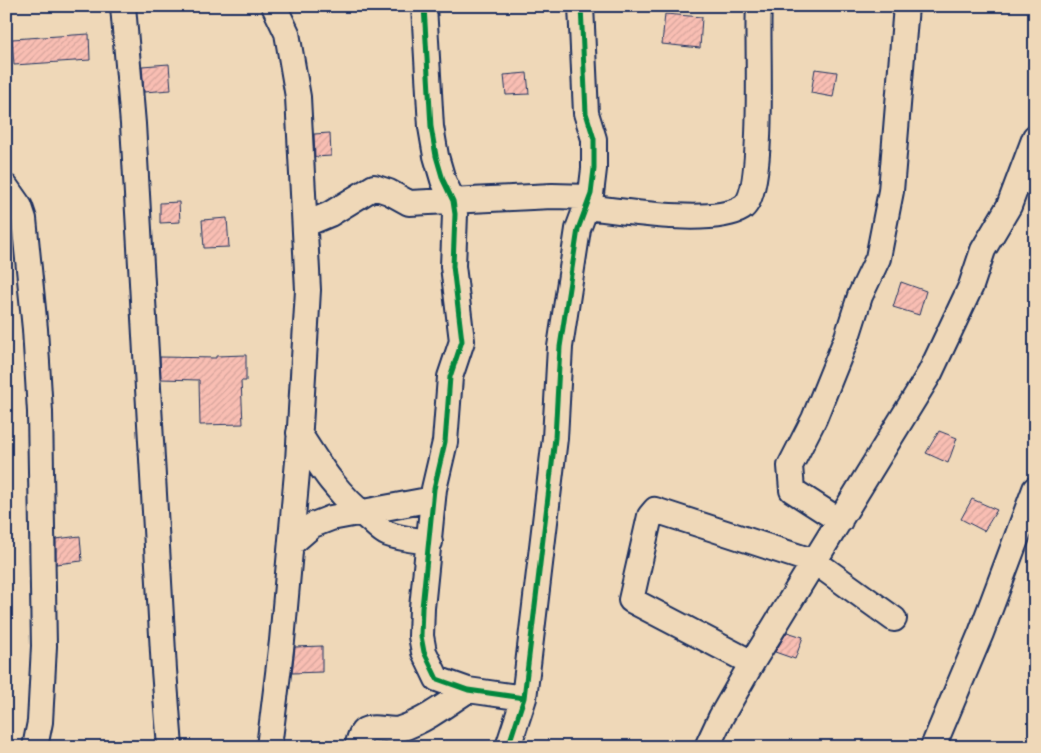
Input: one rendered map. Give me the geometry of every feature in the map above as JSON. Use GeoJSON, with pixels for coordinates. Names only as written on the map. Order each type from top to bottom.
{"type":"FeatureCollection","features":[{"type":"Feature","properties":{"kind":"street"},"geometry":{"type":"LineString","coordinates":[[123,6],[133,124],[170,747]]}},
{"type":"Feature","properties":{"kind":"street"},"geometry":{"type":"LineString","coordinates":[[268,747],[282,641],[291,544],[308,290],[298,97],[287,33],[274,6]]}},
{"type":"Feature","properties":{"kind":"street"},"geometry":{"type":"LineString","coordinates":[[424,6],[431,127],[441,172],[453,200],[455,214],[454,266],[462,341],[450,377],[445,442],[433,499],[420,636],[424,652],[437,679],[468,690],[524,698]]}},
{"type":"Feature","properties":{"kind":"street"},"geometry":{"type":"LineString","coordinates":[[508,747],[524,698],[555,438],[560,346],[578,229],[588,202],[594,150],[586,113],[581,6]]}},
{"type":"Feature","properties":{"kind":"street"},"geometry":{"type":"LineString","coordinates":[[306,224],[330,214],[374,187],[389,192],[410,203],[453,200],[588,202],[667,217],[718,215],[743,208],[749,200],[753,186],[758,137],[760,83],[757,29],[760,6]]}},
{"type":"Feature","properties":{"kind":"street"},"geometry":{"type":"LineString","coordinates":[[840,521],[792,490],[790,466],[818,410],[847,337],[860,296],[878,258],[892,191],[906,6]]}},
{"type":"Feature","properties":{"kind":"street"},"geometry":{"type":"LineString","coordinates":[[707,747],[721,717],[752,663],[930,373],[971,286],[983,250],[1009,206],[1035,137]]}},
{"type":"Feature","properties":{"kind":"street"},"geometry":{"type":"LineString","coordinates":[[6,187],[20,207],[24,219],[35,329],[40,412],[44,646],[40,722],[34,747]]}},
{"type":"Feature","properties":{"kind":"street"},"geometry":{"type":"LineString","coordinates":[[299,433],[337,491],[361,513],[386,533],[402,538],[430,542]]}},
{"type":"Feature","properties":{"kind":"street"},"geometry":{"type":"LineString","coordinates":[[933,747],[981,633],[1035,489]]}},
{"type":"Feature","properties":{"kind":"street"},"geometry":{"type":"LineString","coordinates":[[291,544],[313,525],[331,518],[387,506],[433,499]]}},
{"type":"Feature","properties":{"kind":"street"},"geometry":{"type":"LineString","coordinates":[[752,663],[631,600],[652,512],[659,511],[815,562],[894,620]]}},
{"type":"Feature","properties":{"kind":"street"},"geometry":{"type":"LineString","coordinates":[[357,747],[361,733],[365,730],[371,728],[391,731],[409,725],[468,690]]}},
{"type":"Feature","properties":{"kind":"building"},"geometry":{"type":"Polygon","coordinates":[[[665,14],[702,17],[700,48],[662,44],[665,14]]]}},
{"type":"Feature","properties":{"kind":"building"},"geometry":{"type":"Polygon","coordinates":[[[89,34],[90,60],[14,65],[12,39],[89,34]]]}},
{"type":"Feature","properties":{"kind":"building"},"geometry":{"type":"Polygon","coordinates":[[[169,64],[171,90],[144,92],[142,66],[169,64]]]}},
{"type":"Feature","properties":{"kind":"building"},"geometry":{"type":"Polygon","coordinates":[[[815,69],[837,72],[833,97],[811,93],[815,69]]]}},
{"type":"Feature","properties":{"kind":"building"},"geometry":{"type":"Polygon","coordinates":[[[527,73],[529,94],[506,95],[504,75],[527,73]]]}},
{"type":"Feature","properties":{"kind":"building"},"geometry":{"type":"Polygon","coordinates":[[[330,133],[331,156],[315,157],[314,134],[330,133]]]}},
{"type":"Feature","properties":{"kind":"building"},"geometry":{"type":"Polygon","coordinates":[[[179,202],[180,222],[160,223],[160,203],[179,202]]]}},
{"type":"Feature","properties":{"kind":"building"},"geometry":{"type":"Polygon","coordinates":[[[227,218],[229,247],[204,248],[202,220],[227,218]]]}},
{"type":"Feature","properties":{"kind":"building"},"geometry":{"type":"Polygon","coordinates":[[[901,282],[926,291],[919,315],[893,307],[901,282]]]}},
{"type":"Feature","properties":{"kind":"building"},"geometry":{"type":"Polygon","coordinates":[[[246,355],[246,381],[241,381],[243,424],[200,425],[199,380],[161,379],[160,357],[216,358],[216,356],[246,355]]]}},
{"type":"Feature","properties":{"kind":"building"},"geometry":{"type":"Polygon","coordinates":[[[939,431],[957,438],[948,463],[926,453],[939,431]]]}},
{"type":"Feature","properties":{"kind":"building"},"geometry":{"type":"Polygon","coordinates":[[[972,499],[997,510],[984,531],[961,519],[972,499]]]}},
{"type":"Feature","properties":{"kind":"building"},"geometry":{"type":"Polygon","coordinates":[[[80,536],[82,561],[56,564],[56,539],[80,536]]]}},
{"type":"Feature","properties":{"kind":"building"},"geometry":{"type":"Polygon","coordinates":[[[787,632],[803,637],[795,659],[775,652],[787,632]]]}},
{"type":"Feature","properties":{"kind":"building"},"geometry":{"type":"Polygon","coordinates":[[[322,646],[322,672],[292,673],[295,647],[322,646]]]}},
{"type":"Feature","properties":{"kind":"cycle path"},"geometry":{"type":"LineString","coordinates":[[424,6],[431,127],[436,156],[443,180],[453,201],[455,214],[453,266],[462,341],[450,377],[445,442],[434,489],[421,636],[424,652],[437,679],[468,690],[524,698]]}},
{"type":"Feature","properties":{"kind":"cycle path"},"geometry":{"type":"LineString","coordinates":[[508,747],[524,698],[555,438],[560,347],[578,229],[591,194],[594,169],[594,139],[586,113],[581,6]]}}]}
